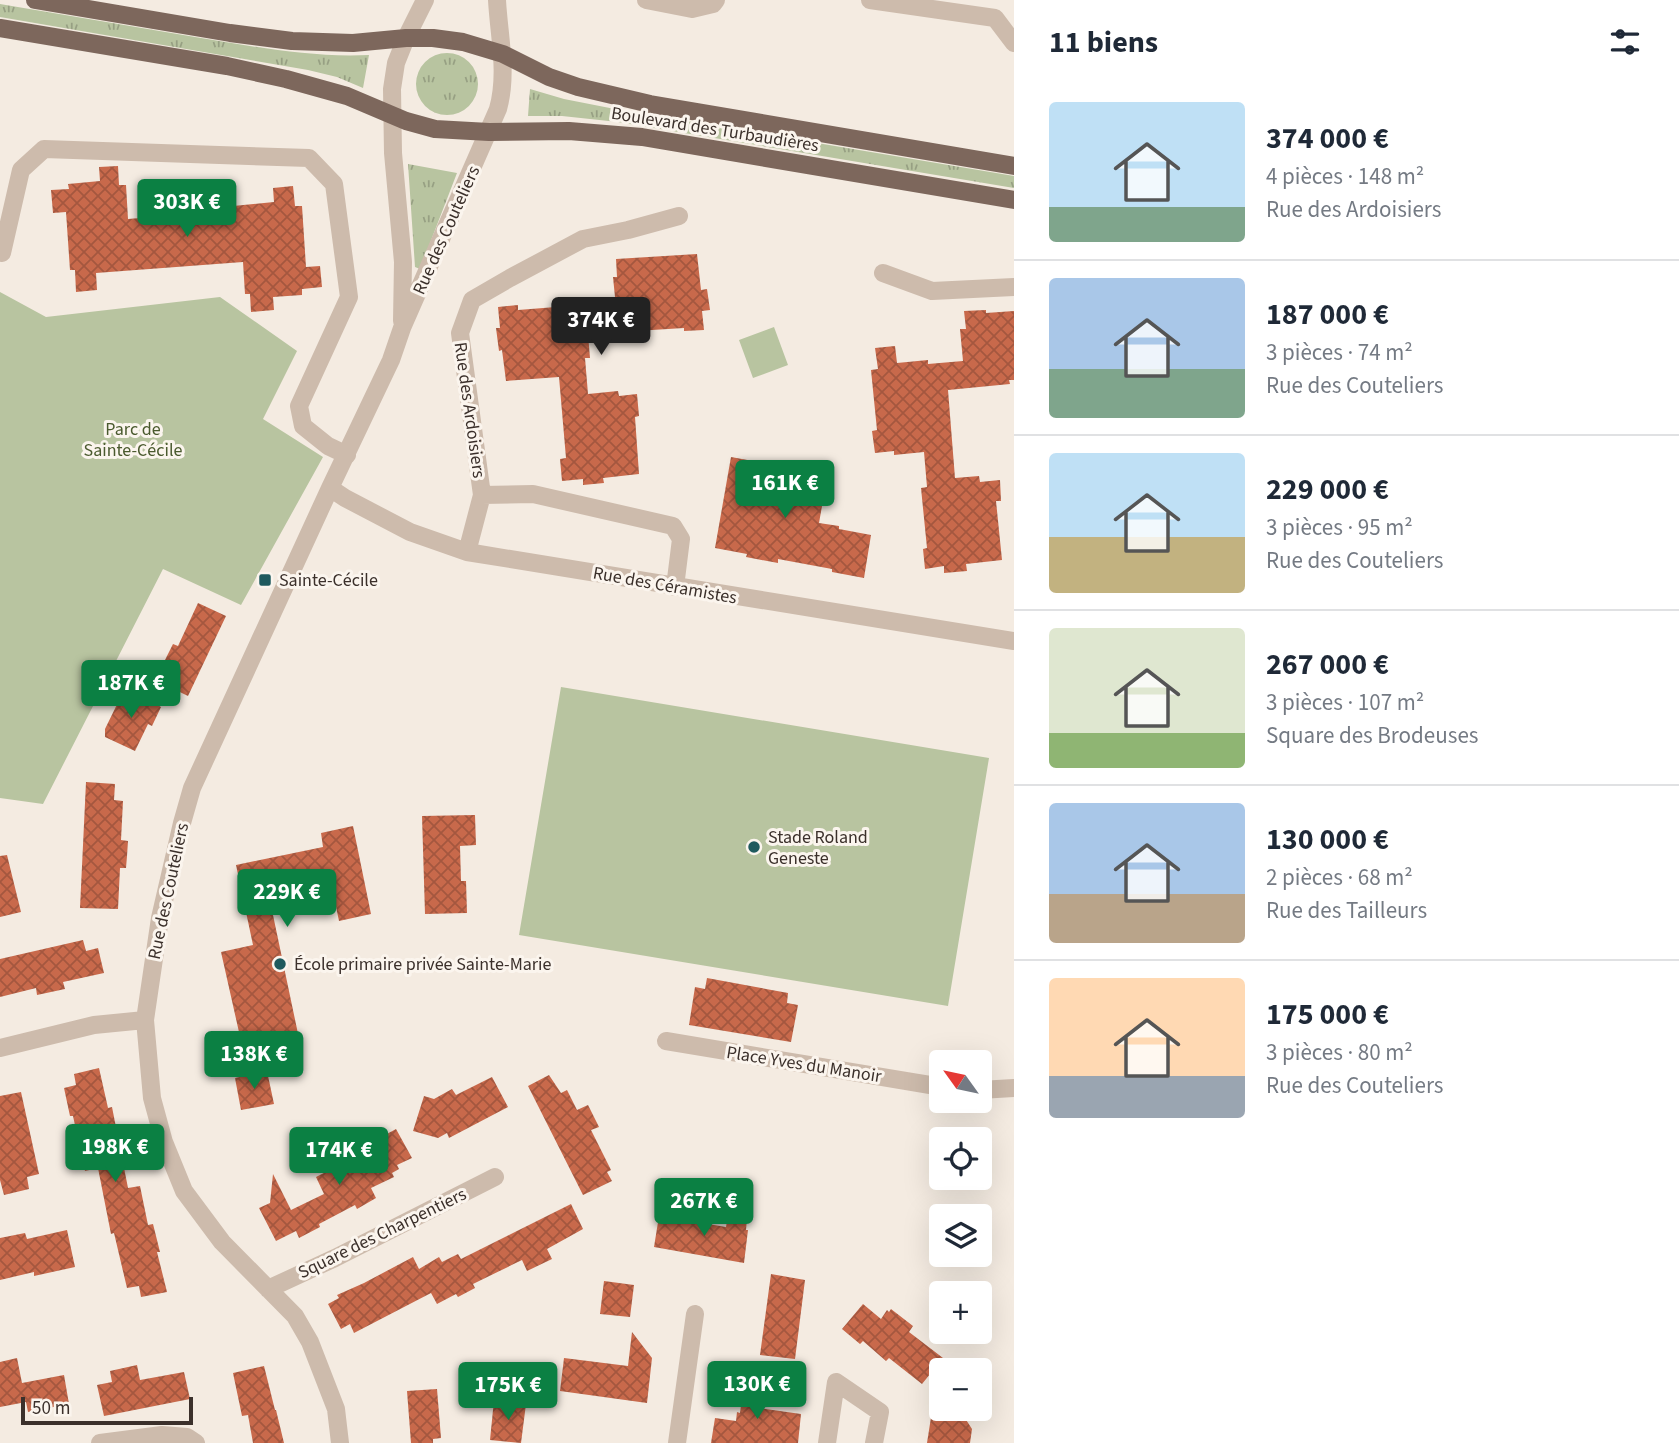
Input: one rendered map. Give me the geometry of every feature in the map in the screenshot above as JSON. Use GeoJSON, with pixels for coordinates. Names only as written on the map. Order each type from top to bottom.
{"type":"FeatureCollection","features":[{"type":"Feature","properties":{"kind":"main road","name":"Boulevard des Turbaudières"},"geometry":{"type":"LineString","coordinates":[[35,0],[292,41],[353,43],[405,38],[447,40],[480,46],[503,54],[549,77],[609,96],[1014,166]]}},
{"type":"Feature","properties":{"kind":"main road","name":"Boulevard des Turbaudières"},"geometry":{"type":"LineString","coordinates":[[0,28],[227,66],[286,79],[346,96],[421,126],[489,132],[569,131],[642,136],[1014,200]]}},
{"type":"Feature","properties":{"kind":"street"},"geometry":{"type":"LineString","coordinates":[[392,116],[393,76],[405,38],[425,0]]}},
{"type":"Feature","properties":{"kind":"street"},"geometry":{"type":"LineString","coordinates":[[489,132],[499,109],[503,83],[497,0]]}},
{"type":"Feature","properties":{"kind":"street"},"geometry":{"type":"LineString","coordinates":[[646,0],[692,9],[713,4],[716,0]]}},
{"type":"Feature","properties":{"kind":"street"},"geometry":{"type":"LineString","coordinates":[[870,0],[995,18],[1014,43]]}},
{"type":"Feature","properties":{"kind":"street","name":"Rue des Couteliers"},"geometry":{"type":"LineString","coordinates":[[392,116],[402,262],[402,328]]}},
{"type":"Feature","properties":{"kind":"street","name":"Rue des Couteliers"},"geometry":{"type":"LineString","coordinates":[[340,1443],[336,1409],[310,1342],[295,1316],[222,1242],[184,1191],[164,1142],[152,1098],[145,1020],[160,918],[192,788],[391,360],[402,328],[489,132]]}},
{"type":"Feature","properties":{"kind":"street"},"geometry":{"type":"LineString","coordinates":[[2,253],[21,170],[44,149],[309,158],[334,184],[349,297],[299,406],[303,426],[328,446],[347,455]]}},
{"type":"Feature","properties":{"kind":"street","name":"Rue des Ardoisiers"},"geometry":{"type":"LineString","coordinates":[[467,552],[482,495],[460,333],[472,300],[583,239],[680,216]]}},
{"type":"Feature","properties":{"kind":"street"},"geometry":{"type":"LineString","coordinates":[[883,273],[932,291],[1014,287]]}},
{"type":"Feature","properties":{"kind":"street","name":"Rue des Céramistes"},"geometry":{"type":"LineString","coordinates":[[330,488],[410,532],[467,552],[1014,641]]}},
{"type":"Feature","properties":{"kind":"street","name":"Rue des Ardoisiers"},"geometry":{"type":"LineString","coordinates":[[482,495],[533,494],[673,526],[681,539],[674,587]]}},
{"type":"Feature","properties":{"kind":"street"},"geometry":{"type":"LineString","coordinates":[[0,1048],[94,1025],[145,1020]]}},
{"type":"Feature","properties":{"kind":"street","name":"Place Yves du Manoir"},"geometry":{"type":"LineString","coordinates":[[666,1041],[929,1085]]}},
{"type":"Feature","properties":{"kind":"street"},"geometry":{"type":"LineString","coordinates":[[992,1089],[1014,1088]]}},
{"type":"Feature","properties":{"kind":"street","name":"Square des Charpentiers"},"geometry":{"type":"LineString","coordinates":[[268,1289],[495,1177]]}},
{"type":"Feature","properties":{"kind":"street"},"geometry":{"type":"LineString","coordinates":[[677,1443],[695,1314]]}},
{"type":"Feature","properties":{"kind":"street"},"geometry":{"type":"LineString","coordinates":[[827,1443],[836,1381],[880,1412],[874,1443]]}},
{"type":"Feature","properties":{"kind":"street"},"geometry":{"type":"LineString","coordinates":[[100,1443],[162,1435],[187,1437],[196,1443]]}},
{"type":"Feature","properties":{"kind":"green space"},"geometry":{"type":"Polygon","coordinates":[[[0,4],[281,50],[325,55],[369,55],[363,88],[337,77],[308,70],[0,17],[0,4]]]}},
{"type":"Feature","properties":{"kind":"green space"},"geometry":{"type":"Polygon","coordinates":[[[447,53],[459,55],[469,62],[476,72],[476,96],[469,106],[459,113],[447,115],[435,113],[425,106],[418,96],[416,84],[418,72],[425,62],[435,55],[447,53]]]}},
{"type":"Feature","properties":{"kind":"green space"},"geometry":{"type":"Polygon","coordinates":[[[530,89],[620,110],[1014,176],[1014,188],[618,122],[562,116],[528,116],[530,89]]]}},
{"type":"Feature","properties":{"kind":"green space"},"geometry":{"type":"Polygon","coordinates":[[[408,164],[457,173],[420,269],[415,267],[408,164]]]}},
{"type":"Feature","properties":{"kind":"green space","name":"Parc de Sainte-Cécile"},"geometry":{"type":"Polygon","coordinates":[[[0,292],[46,317],[220,297],[297,351],[263,419],[323,457],[241,605],[163,569],[43,804],[0,798],[0,292]]]}},
{"type":"Feature","properties":{"kind":"green space"},"geometry":{"type":"Polygon","coordinates":[[[774,327],[788,365],[753,378],[739,340],[774,327]]]}},
{"type":"Feature","properties":{"kind":"green space","name":"Stade Roland Geneste"},"geometry":{"type":"Polygon","coordinates":[[[561,687],[989,758],[948,1006],[519,935],[561,687]]]}},
{"type":"Feature","properties":{"kind":"building"},"geometry":{"type":"Polygon","coordinates":[[[118,166],[119,185],[126,185],[128,219],[164,216],[164,212],[184,210],[185,214],[224,211],[223,207],[274,202],[273,188],[293,186],[295,206],[302,206],[306,267],[320,266],[322,287],[302,289],[302,295],[273,297],[274,310],[251,312],[250,294],[245,294],[243,262],[96,273],[97,290],[76,292],[75,270],[70,270],[66,212],[53,213],[51,190],[69,189],[68,184],[100,181],[99,167],[118,166]]]}},
{"type":"Feature","properties":{"kind":"building"},"geometry":{"type":"Polygon","coordinates":[[[697,254],[701,290],[707,289],[710,310],[702,311],[704,330],[684,331],[684,328],[588,334],[590,358],[585,358],[588,394],[618,391],[619,396],[637,394],[639,416],[635,417],[639,474],[603,478],[604,483],[583,485],[583,479],[562,481],[560,459],[566,458],[559,377],[506,381],[496,328],[500,328],[498,307],[518,305],[518,310],[581,305],[581,310],[616,307],[613,277],[617,277],[616,259],[697,254]]]}},
{"type":"Feature","properties":{"kind":"building"},"geometry":{"type":"Polygon","coordinates":[[[986,310],[986,313],[1014,311],[1014,380],[1009,380],[1010,384],[948,390],[955,478],[979,476],[980,482],[1000,480],[1001,501],[996,501],[1002,560],[966,564],[967,571],[944,573],[944,566],[925,569],[923,549],[927,548],[921,488],[927,487],[924,452],[894,455],[894,451],[875,453],[872,431],[877,430],[871,370],[878,369],[875,348],[895,346],[897,363],[963,361],[960,329],[966,329],[964,311],[986,310]]]}},
{"type":"Feature","properties":{"kind":"building"},"geometry":{"type":"Polygon","coordinates":[[[731,457],[796,469],[795,472],[827,478],[819,523],[871,535],[864,578],[778,559],[778,563],[746,557],[747,554],[715,548],[731,457]]]}},
{"type":"Feature","properties":{"kind":"building"},"geometry":{"type":"Polygon","coordinates":[[[198,603],[226,616],[188,696],[155,680],[173,644],[178,646],[198,603]]]}},
{"type":"Feature","properties":{"kind":"building"},"geometry":{"type":"Polygon","coordinates":[[[125,688],[161,707],[152,726],[148,724],[135,751],[105,737],[105,729],[125,688]]]}},
{"type":"Feature","properties":{"kind":"building"},"geometry":{"type":"Polygon","coordinates":[[[86,782],[115,784],[114,800],[123,801],[121,840],[128,841],[126,868],[120,868],[118,909],[80,908],[86,782]]]}},
{"type":"Feature","properties":{"kind":"building"},"geometry":{"type":"Polygon","coordinates":[[[475,815],[476,845],[460,846],[461,881],[466,881],[467,913],[425,914],[422,816],[475,815]]]}},
{"type":"Feature","properties":{"kind":"building"},"geometry":{"type":"Polygon","coordinates":[[[353,826],[371,914],[339,921],[335,902],[273,915],[301,1048],[270,1055],[266,1035],[241,1041],[221,952],[253,945],[236,865],[323,847],[321,833],[353,826]]]}},
{"type":"Feature","properties":{"kind":"building"},"geometry":{"type":"Polygon","coordinates":[[[7,855],[21,912],[0,917],[0,856],[7,855]]]}},
{"type":"Feature","properties":{"kind":"building"},"geometry":{"type":"Polygon","coordinates":[[[83,940],[86,951],[98,948],[104,973],[63,982],[65,989],[37,995],[36,988],[0,997],[0,959],[83,940]]]}},
{"type":"Feature","properties":{"kind":"building"},"geometry":{"type":"Polygon","coordinates":[[[707,978],[788,993],[787,1003],[798,1005],[791,1042],[689,1025],[695,987],[705,989],[707,978]]]}},
{"type":"Feature","properties":{"kind":"building"},"geometry":{"type":"Polygon","coordinates":[[[99,1068],[108,1108],[112,1107],[128,1188],[140,1186],[148,1225],[153,1224],[167,1292],[141,1297],[139,1286],[127,1288],[114,1233],[111,1234],[98,1168],[85,1171],[64,1088],[76,1085],[74,1074],[99,1068]]]}},
{"type":"Feature","properties":{"kind":"building"},"geometry":{"type":"Polygon","coordinates":[[[267,1071],[274,1104],[241,1110],[235,1078],[267,1071]]]}},
{"type":"Feature","properties":{"kind":"building"},"geometry":{"type":"Polygon","coordinates":[[[549,1075],[561,1093],[567,1090],[577,1110],[588,1105],[599,1127],[591,1130],[611,1170],[607,1172],[612,1181],[583,1195],[528,1086],[549,1075]]]}},
{"type":"Feature","properties":{"kind":"building"},"geometry":{"type":"Polygon","coordinates":[[[492,1077],[508,1107],[449,1138],[447,1133],[438,1138],[413,1131],[424,1096],[434,1099],[452,1089],[456,1095],[492,1077]]]}},
{"type":"Feature","properties":{"kind":"building"},"geometry":{"type":"Polygon","coordinates":[[[21,1092],[39,1174],[27,1177],[29,1189],[4,1195],[0,1180],[0,1096],[21,1092]]]}},
{"type":"Feature","properties":{"kind":"building"},"geometry":{"type":"Polygon","coordinates":[[[396,1129],[412,1158],[397,1165],[399,1169],[392,1173],[394,1177],[371,1188],[376,1198],[357,1209],[355,1205],[299,1238],[296,1231],[276,1241],[259,1208],[270,1203],[273,1174],[291,1210],[324,1194],[316,1177],[369,1148],[365,1139],[382,1130],[385,1135],[396,1129]]]}},
{"type":"Feature","properties":{"kind":"building"},"geometry":{"type":"Polygon","coordinates":[[[571,1204],[583,1229],[547,1249],[552,1259],[527,1271],[522,1260],[473,1284],[475,1288],[458,1297],[456,1294],[437,1304],[431,1293],[354,1333],[350,1324],[341,1329],[328,1304],[339,1298],[337,1295],[413,1257],[419,1269],[439,1257],[442,1262],[458,1254],[461,1259],[571,1204]]]}},
{"type":"Feature","properties":{"kind":"building"},"geometry":{"type":"Polygon","coordinates":[[[728,1215],[747,1218],[744,1263],[654,1247],[659,1216],[726,1227],[728,1215]]]}},
{"type":"Feature","properties":{"kind":"building"},"geometry":{"type":"Polygon","coordinates":[[[67,1230],[75,1267],[0,1280],[0,1238],[25,1233],[27,1239],[67,1230]]]}},
{"type":"Feature","properties":{"kind":"building"},"geometry":{"type":"Polygon","coordinates":[[[771,1274],[805,1280],[795,1359],[760,1355],[771,1274]]]}},
{"type":"Feature","properties":{"kind":"building"},"geometry":{"type":"Polygon","coordinates":[[[604,1281],[634,1285],[630,1317],[600,1314],[604,1281]]]}},
{"type":"Feature","properties":{"kind":"building"},"geometry":{"type":"Polygon","coordinates":[[[863,1304],[881,1319],[887,1310],[889,1312],[891,1309],[913,1326],[909,1332],[943,1358],[929,1358],[929,1375],[922,1384],[889,1358],[886,1361],[863,1341],[860,1344],[842,1329],[863,1304]]]}},
{"type":"Feature","properties":{"kind":"building"},"geometry":{"type":"Polygon","coordinates":[[[632,1332],[652,1358],[647,1403],[560,1391],[564,1358],[628,1366],[632,1332]]]}},
{"type":"Feature","properties":{"kind":"building"},"geometry":{"type":"Polygon","coordinates":[[[17,1358],[22,1383],[64,1375],[69,1404],[28,1412],[26,1402],[0,1407],[0,1362],[17,1358]]]}},
{"type":"Feature","properties":{"kind":"building"},"geometry":{"type":"Polygon","coordinates":[[[137,1365],[140,1380],[184,1372],[190,1399],[104,1416],[97,1385],[112,1382],[110,1371],[137,1365]]]}},
{"type":"Feature","properties":{"kind":"building"},"geometry":{"type":"Polygon","coordinates":[[[264,1366],[284,1443],[253,1443],[248,1415],[242,1416],[233,1373],[264,1366]]]}},
{"type":"Feature","properties":{"kind":"building"},"geometry":{"type":"Polygon","coordinates":[[[745,1375],[762,1377],[758,1408],[801,1414],[798,1443],[711,1443],[715,1418],[736,1421],[737,1412],[740,1413],[745,1375]]]}},
{"type":"Feature","properties":{"kind":"building"},"geometry":{"type":"Polygon","coordinates":[[[437,1389],[441,1438],[433,1439],[433,1443],[411,1443],[407,1391],[437,1389]]]}},
{"type":"Feature","properties":{"kind":"building"},"geometry":{"type":"Polygon","coordinates":[[[494,1400],[526,1404],[521,1443],[490,1440],[494,1400]]]}},
{"type":"Feature","properties":{"kind":"building"},"geometry":{"type":"Polygon","coordinates":[[[930,1421],[967,1421],[972,1429],[970,1443],[927,1443],[930,1421]]]}},
{"type":"Feature","properties":{"kind":"place","name":"Sainte-Cécile"},"geometry":{"type":"Point","coordinates":[265,580]}},
{"type":"Feature","properties":{"kind":"place","name":"Stade Roland Geneste"},"geometry":{"type":"Point","coordinates":[754,847]}},
{"type":"Feature","properties":{"kind":"place","name":"École primaire privée Sainte-Marie"},"geometry":{"type":"Point","coordinates":[280,964]}}]}
